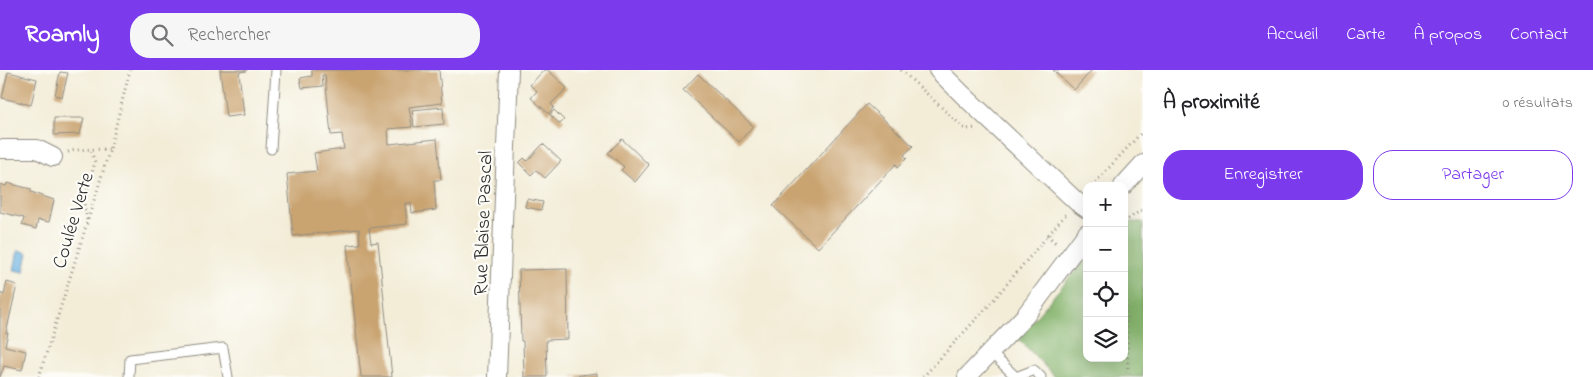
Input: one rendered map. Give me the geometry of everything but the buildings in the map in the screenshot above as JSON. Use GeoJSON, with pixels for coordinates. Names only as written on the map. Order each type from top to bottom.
{"type":"FeatureCollection","features":[{"type":"Feature","properties":{"kind":"street","name":"Rue Blaise Pascal"},"geometry":{"type":"LineString","coordinates":[[496,377],[509,70]]}},
{"type":"Feature","properties":{"kind":"street"},"geometry":{"type":"LineString","coordinates":[[938,70],[977,109],[1083,206]]}},
{"type":"Feature","properties":{"kind":"street"},"geometry":{"type":"LineString","coordinates":[[0,149],[37,149],[53,157]]}},
{"type":"Feature","properties":{"kind":"street"},"geometry":{"type":"LineString","coordinates":[[1127,182],[1143,164]]}},
{"type":"Feature","properties":{"kind":"street"},"geometry":{"type":"LineString","coordinates":[[967,377],[1025,316],[1083,238]]}},
{"type":"Feature","properties":{"kind":"lane"},"geometry":{"type":"LineString","coordinates":[[272,149],[276,70]]}},
{"type":"Feature","properties":{"kind":"lane"},"geometry":{"type":"LineString","coordinates":[[129,377],[130,359],[223,348],[228,377]]}},
{"type":"Feature","properties":{"kind":"lane"},"geometry":{"type":"LineString","coordinates":[[991,352],[1016,377],[1034,370],[1041,377]]}},
{"type":"Feature","properties":{"kind":"path","name":"Coulée Verte"},"geometry":{"type":"LineString","coordinates":[[39,377],[110,148],[130,70]]}},
{"type":"Feature","properties":{"kind":"path"},"geometry":{"type":"LineString","coordinates":[[1096,182],[1143,130]]}},
{"type":"Feature","properties":{"kind":"path"},"geometry":{"type":"LineString","coordinates":[[53,157],[75,150],[91,151],[110,148]]}},
{"type":"Feature","properties":{"kind":"path"},"geometry":{"type":"LineString","coordinates":[[88,220],[84,204],[94,162],[91,151]]}},
{"type":"Feature","properties":{"kind":"path"},"geometry":{"type":"LineString","coordinates":[[1128,219],[1143,209]]}},
{"type":"Feature","properties":{"kind":"path"},"geometry":{"type":"LineString","coordinates":[[1124,227],[1128,377]]}},
{"type":"Feature","properties":{"kind":"path"},"geometry":{"type":"LineString","coordinates":[[923,377],[990,304],[1048,235]]}},
{"type":"Feature","properties":{"kind":"green space"},"geometry":{"type":"Polygon","coordinates":[[[1128,222],[1143,222],[1143,377],[1055,377],[1018,338],[1083,262],[1083,362],[1128,362],[1128,222]]]}},
{"type":"Feature","properties":{"kind":"water"},"geometry":{"type":"Polygon","coordinates":[[[18,250],[28,253],[24,272],[14,270],[18,250]]]}}]}
